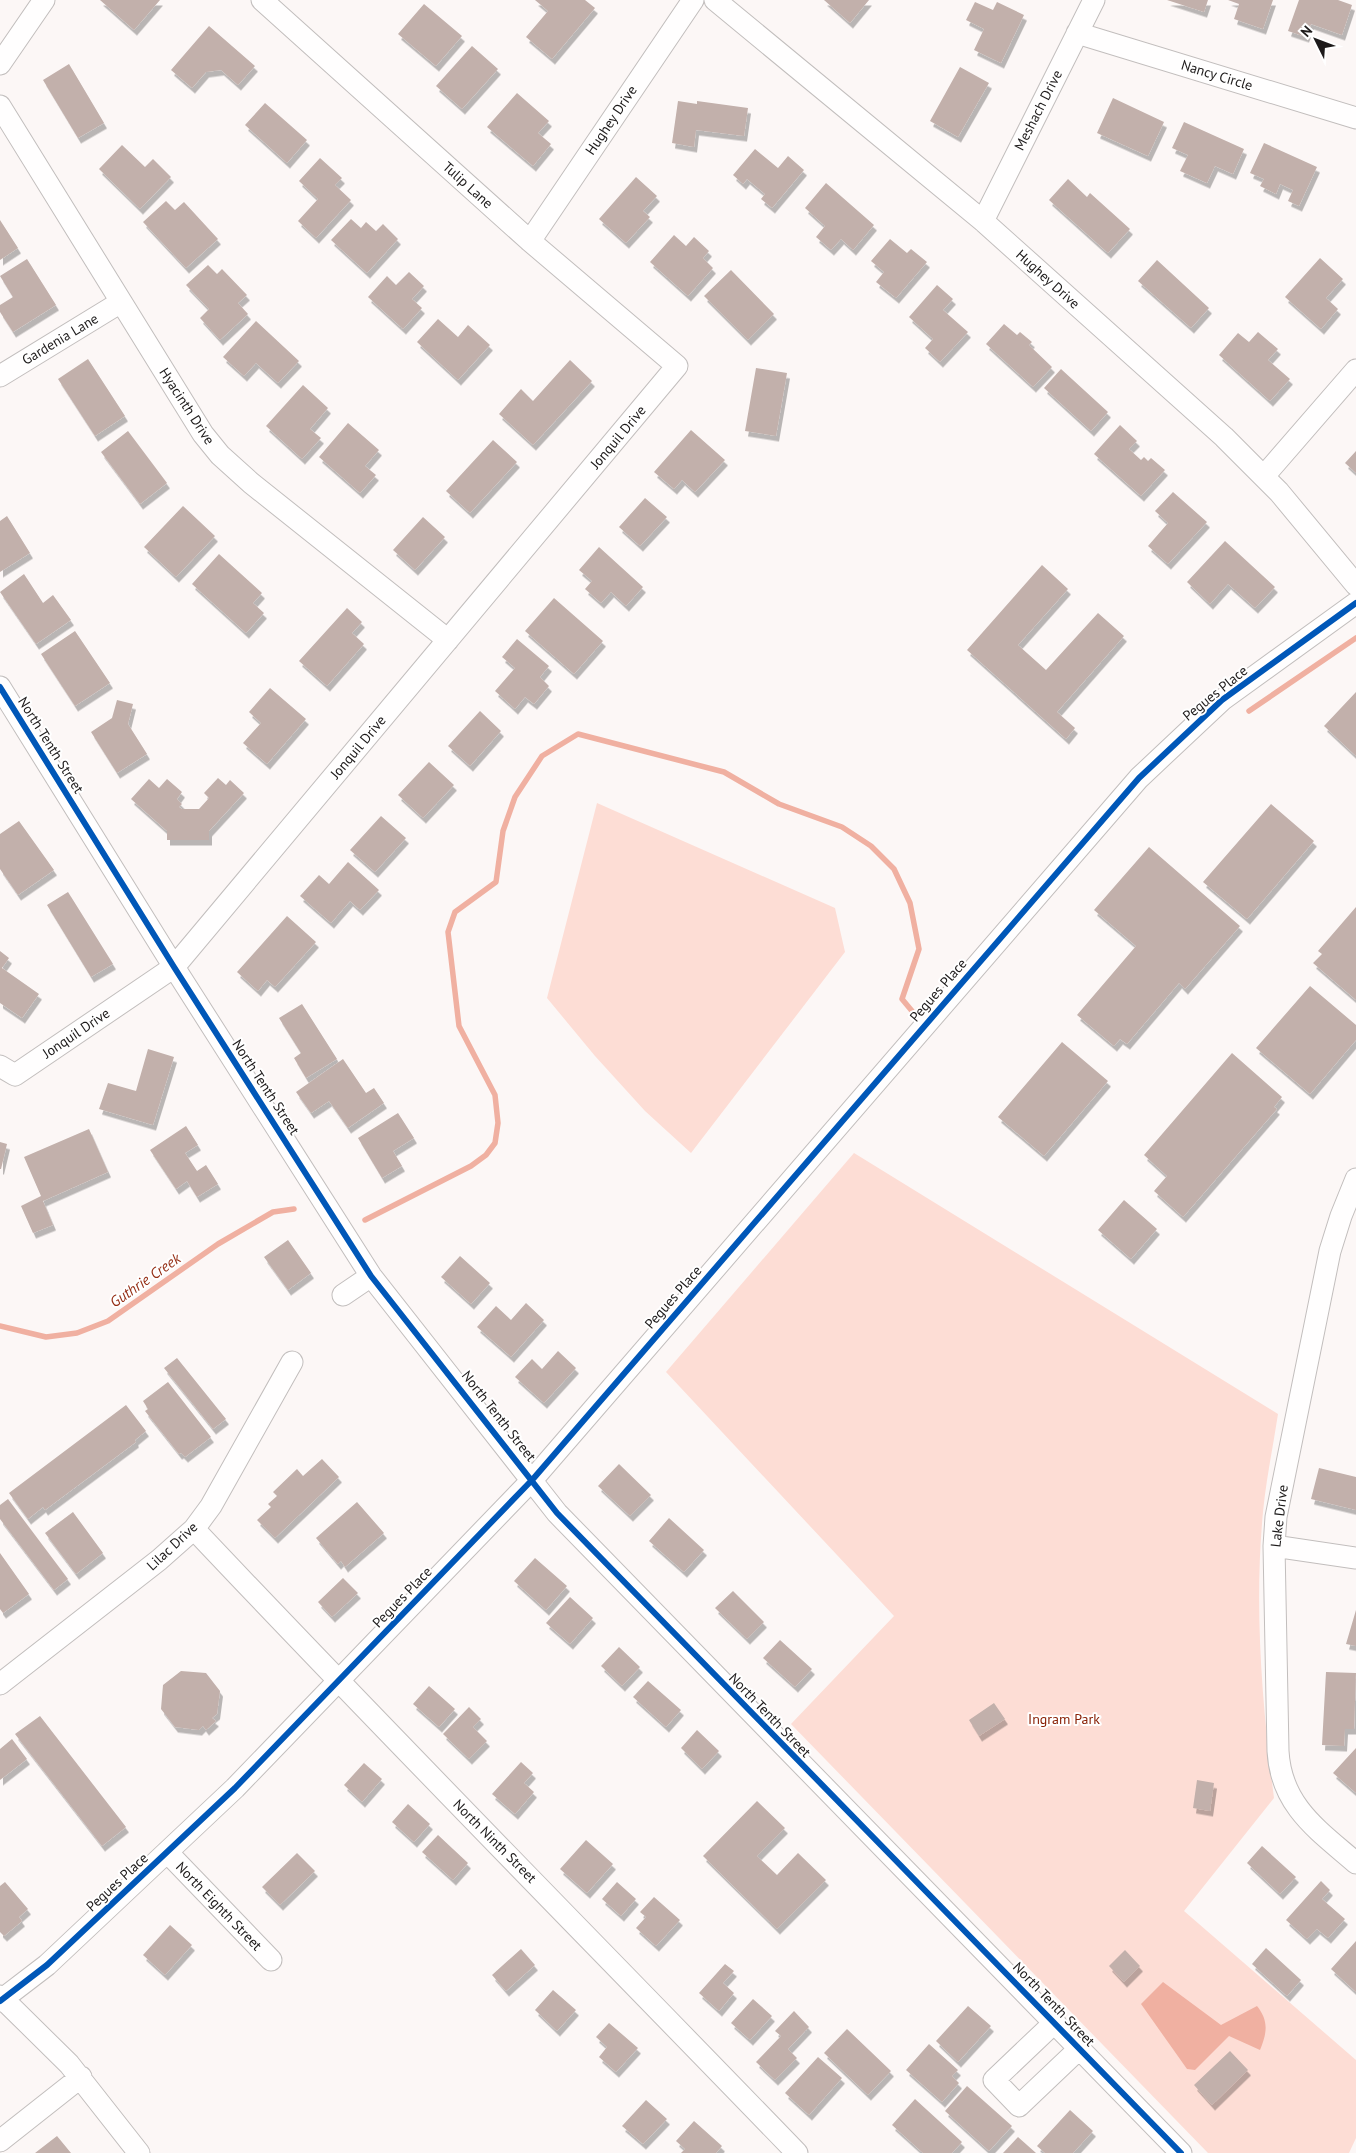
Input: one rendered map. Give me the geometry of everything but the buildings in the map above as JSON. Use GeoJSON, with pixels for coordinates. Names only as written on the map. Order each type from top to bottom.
{"type":"FeatureCollection","features":[{"type":"Feature","properties":{"kind":"street"},"geometry":{"type":"LineString","coordinates":[[0,64],[44,0]]}},
{"type":"Feature","properties":{"kind":"street","name":"Tulip Lane"},"geometry":{"type":"LineString","coordinates":[[262,0],[530,241],[677,366]]}},
{"type":"Feature","properties":{"kind":"street","name":"Hughey Drive"},"geometry":{"type":"LineString","coordinates":[[530,241],[693,0]]}},
{"type":"Feature","properties":{"kind":"street","name":"Hughey Drive"},"geometry":{"type":"LineString","coordinates":[[715,0],[983,221],[1224,437],[1264,476],[1356,585]]}},
{"type":"Feature","properties":{"kind":"street","name":"Meshach Drive"},"geometry":{"type":"LineString","coordinates":[[983,221],[1094,0]]}},
{"type":"Feature","properties":{"kind":"street","name":"Nancy Circle"},"geometry":{"type":"LineString","coordinates":[[1078,32],[1356,118]]}},
{"type":"Feature","properties":{"kind":"street","name":"Hyacinth Drive"},"geometry":{"type":"LineString","coordinates":[[0,106],[203,434],[220,455],[251,483],[448,640]]}},
{"type":"Feature","properties":{"kind":"street","name":"Gardenia Lane"},"geometry":{"type":"LineString","coordinates":[[0,376],[121,302]]}},
{"type":"Feature","properties":{"kind":"street","name":"Jonquil Drive"},"geometry":{"type":"LineString","coordinates":[[0,1066],[15,1075],[174,967],[677,366]]}},
{"type":"Feature","properties":{"kind":"street"},"geometry":{"type":"LineString","coordinates":[[1264,476],[1356,370]]}},
{"type":"Feature","properties":{"kind":"street","name":"Pegues Place"},"geometry":{"type":"LineString","coordinates":[[1,1998],[47,1965],[235,1788],[533,1479],[1134,783],[1222,700],[1356,603]]}},
{"type":"Feature","properties":{"kind":"street","name":"North Tenth Street"},"geometry":{"type":"LineString","coordinates":[[0,687],[174,967],[371,1276],[533,1479],[557,1513],[1181,2153]]}},
{"type":"Feature","properties":{"kind":"street","name":"Lake Drive"},"geometry":{"type":"LineString","coordinates":[[1356,1179],[1341,1216],[1330,1251],[1276,1517],[1274,1546],[1278,1752],[1281,1774],[1288,1791],[1302,1814],[1356,1863]]}},
{"type":"Feature","properties":{"kind":"street"},"geometry":{"type":"LineString","coordinates":[[343,1295],[371,1276]]}},
{"type":"Feature","properties":{"kind":"street","name":"Lilac Drive"},"geometry":{"type":"LineString","coordinates":[[0,1684],[160,1560],[194,1528],[211,1506],[292,1362]]}},
{"type":"Feature","properties":{"kind":"street","name":"North Ninth Street"},"geometry":{"type":"LineString","coordinates":[[194,1528],[338,1682],[575,1922],[797,2153]]}},
{"type":"Feature","properties":{"kind":"street"},"geometry":{"type":"LineString","coordinates":[[1274,1546],[1356,1558]]}},
{"type":"Feature","properties":{"kind":"street","name":"North Eighth Street"},"geometry":{"type":"LineString","coordinates":[[167,1852],[271,1960]]}},
{"type":"Feature","properties":{"kind":"street"},"geometry":{"type":"LineString","coordinates":[[1,1998],[57,2051],[81,2077],[139,2153]]}},
{"type":"Feature","properties":{"kind":"street"},"geometry":{"type":"LineString","coordinates":[[1055,2022],[994,2080],[1019,2106],[1080,2048]]}},
{"type":"Feature","properties":{"kind":"street"},"geometry":{"type":"LineString","coordinates":[[0,2141],[81,2077]]}},
{"type":"Feature","properties":{"kind":"green space"},"geometry":{"type":"Polygon","coordinates":[[[597,803],[835,908],[845,952],[691,1153],[645,1111],[595,1056],[547,998],[597,803]]]}},
{"type":"Feature","properties":{"kind":"green space","name":"Ingram Park"},"geometry":{"type":"Polygon","coordinates":[[[854,1153],[1278,1414],[1264,1500],[1259,1584],[1263,1691],[1274,1798],[1184,1911],[1356,2060],[1356,2138],[1349,2153],[1208,2153],[791,1724],[894,1616],[666,1372],[854,1153]]]}},
{"type":"Feature","properties":{"kind":"shaded area"},"geometry":{"type":"Polygon","coordinates":[[[1163,1982],[1221,2025],[1257,2006],[1264,2017],[1266,2027],[1260,2050],[1229,2036],[1195,2070],[1187,2069],[1141,2004],[1163,1982]]]}},
{"type":"Feature","properties":{"kind":"waterway"},"geometry":{"type":"LineString","coordinates":[[1249,711],[1356,638]]}},
{"type":"Feature","properties":{"kind":"waterway"},"geometry":{"type":"LineString","coordinates":[[365,1220],[471,1166],[486,1155],[495,1143],[498,1123],[495,1095],[459,1026],[448,932],[455,912],[496,882],[503,831],[515,797],[542,756],[578,734],[724,772],[779,804],[842,827],[871,846],[894,869],[910,903],[919,949],[902,999],[912,1011]]}},
{"type":"Feature","properties":{"kind":"waterway","name":"Guthrie Creek"},"geometry":{"type":"LineString","coordinates":[[0,1326],[46,1337],[77,1333],[108,1321],[218,1244],[273,1212],[294,1209]]}},
{"type":"Feature","properties":{"kind":"cycle path"},"geometry":{"type":"LineString","coordinates":[[0,2001],[47,1965],[235,1788],[533,1479],[1139,778],[1222,700],[1356,603]]}},
{"type":"Feature","properties":{"kind":"cycle path"},"geometry":{"type":"LineString","coordinates":[[0,687],[174,967],[371,1276],[557,1513],[1181,2153]]}}]}
